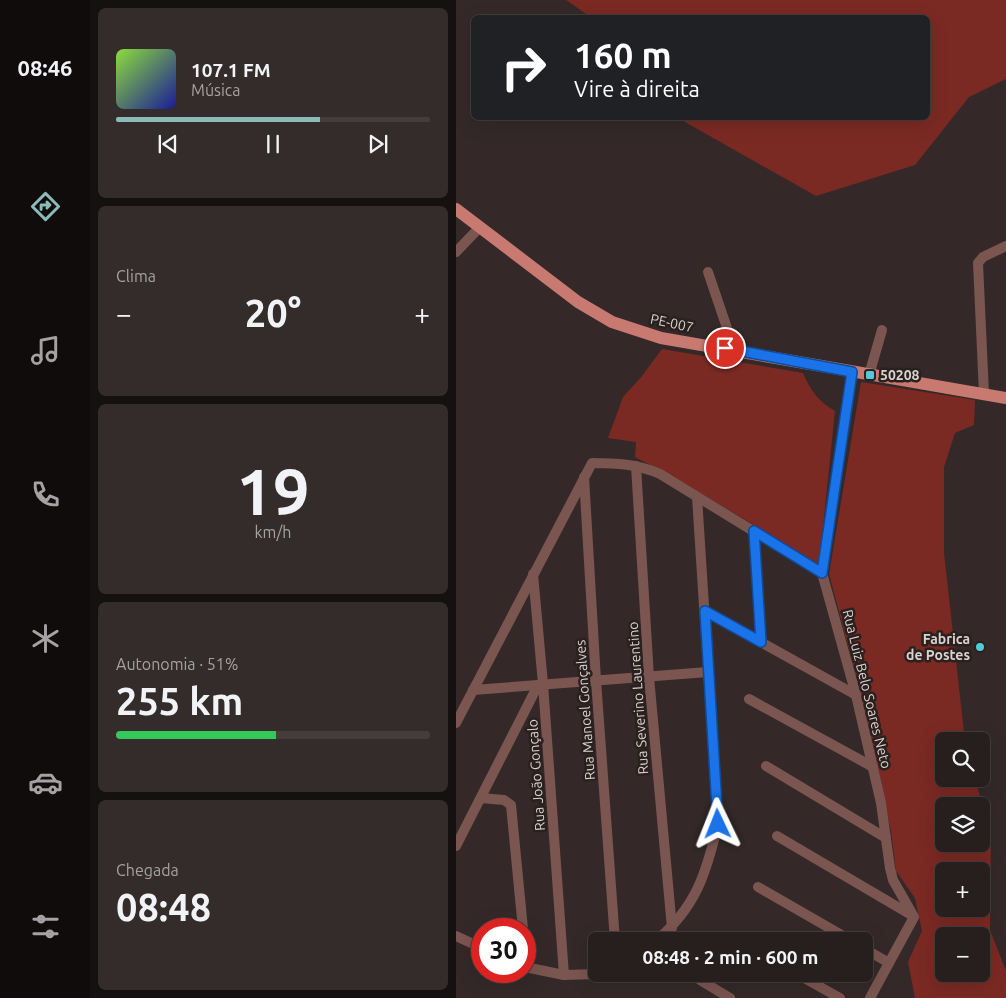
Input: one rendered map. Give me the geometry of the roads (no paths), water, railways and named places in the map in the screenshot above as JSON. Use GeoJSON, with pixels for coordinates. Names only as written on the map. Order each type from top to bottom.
{"type":"FeatureCollection","features":[{"type":"Feature","properties":{"kind":"main road","name":"PE-007"},"geometry":{"type":"LineString","coordinates":[[456,209],[578,302],[612,322],[661,338],[1006,398]]}},
{"type":"Feature","properties":{"kind":"street"},"geometry":{"type":"LineString","coordinates":[[456,252],[479,228]]}},
{"type":"Feature","properties":{"kind":"street"},"geometry":{"type":"LineString","coordinates":[[984,394],[978,263],[983,257],[1006,246]]}},
{"type":"Feature","properties":{"kind":"street"},"geometry":{"type":"LineString","coordinates":[[708,272],[728,328],[725,348]]}},
{"type":"Feature","properties":{"kind":"street"},"geometry":{"type":"LineString","coordinates":[[869,375],[882,330]]}},
{"type":"Feature","properties":{"kind":"street","name":"Rua Luiz Belo Soares Neto"},"geometry":{"type":"LineString","coordinates":[[852,372],[822,573],[856,695],[873,767],[881,803],[893,880],[914,917]]}},
{"type":"Feature","properties":{"kind":"street"},"geometry":{"type":"LineString","coordinates":[[456,722],[592,463],[616,463],[636,466],[660,474],[822,573]]}},
{"type":"Feature","properties":{"kind":"street","name":"Rua Severino Laurentino"},"geometry":{"type":"LineString","coordinates":[[636,466],[649,677],[672,928]]}},
{"type":"Feature","properties":{"kind":"street","name":"Rua Manoel Gonçalves"},"geometry":{"type":"LineString","coordinates":[[584,476],[596,680],[614,932]]}},
{"type":"Feature","properties":{"kind":"street"},"geometry":{"type":"LineString","coordinates":[[667,932],[688,907],[698,890],[705,873],[718,824],[697,497]]}},
{"type":"Feature","properties":{"kind":"street"},"geometry":{"type":"LineString","coordinates":[[754,531],[761,642]]}},
{"type":"Feature","properties":{"kind":"street","name":"Rua João Gonçalo"},"geometry":{"type":"LineString","coordinates":[[533,573],[564,975]]}},
{"type":"Feature","properties":{"kind":"street"},"geometry":{"type":"LineString","coordinates":[[705,611],[856,695]]}},
{"type":"Feature","properties":{"kind":"street"},"geometry":{"type":"LineString","coordinates":[[474,690],[708,672]]}},
{"type":"Feature","properties":{"kind":"street"},"geometry":{"type":"LineString","coordinates":[[456,846],[541,685]]}},
{"type":"Feature","properties":{"kind":"street"},"geometry":{"type":"LineString","coordinates":[[749,699],[873,767]]}},
{"type":"Feature","properties":{"kind":"street"},"geometry":{"type":"LineString","coordinates":[[766,766],[886,838]]}},
{"type":"Feature","properties":{"kind":"street"},"geometry":{"type":"LineString","coordinates":[[481,798],[504,800],[511,805],[522,918]]}},
{"type":"Feature","properties":{"kind":"street"},"geometry":{"type":"LineString","coordinates":[[777,836],[914,917],[870,998]]}},
{"type":"Feature","properties":{"kind":"street"},"geometry":{"type":"LineString","coordinates":[[758,887],[836,932]]}},
{"type":"Feature","properties":{"kind":"street"},"geometry":{"type":"LineString","coordinates":[[457,938],[471,944]]}},
{"type":"Feature","properties":{"kind":"street"},"geometry":{"type":"LineString","coordinates":[[873,954],[889,963]]}},
{"type":"Feature","properties":{"kind":"street"},"geometry":{"type":"LineString","coordinates":[[536,969],[564,975],[588,974]]}},
{"type":"Feature","properties":{"kind":"street"},"geometry":{"type":"LineString","coordinates":[[703,982],[730,998]]}},
{"type":"Feature","properties":{"kind":"street"},"geometry":{"type":"LineString","coordinates":[[811,982],[840,998]]}},
{"type":"Feature","properties":{"kind":"place","name":"50208"},"geometry":{"type":"Point","coordinates":[870,375]}},
{"type":"Feature","properties":{"kind":"place","name":"Fabrica de Postes"},"geometry":{"type":"Point","coordinates":[980,647]}}]}
